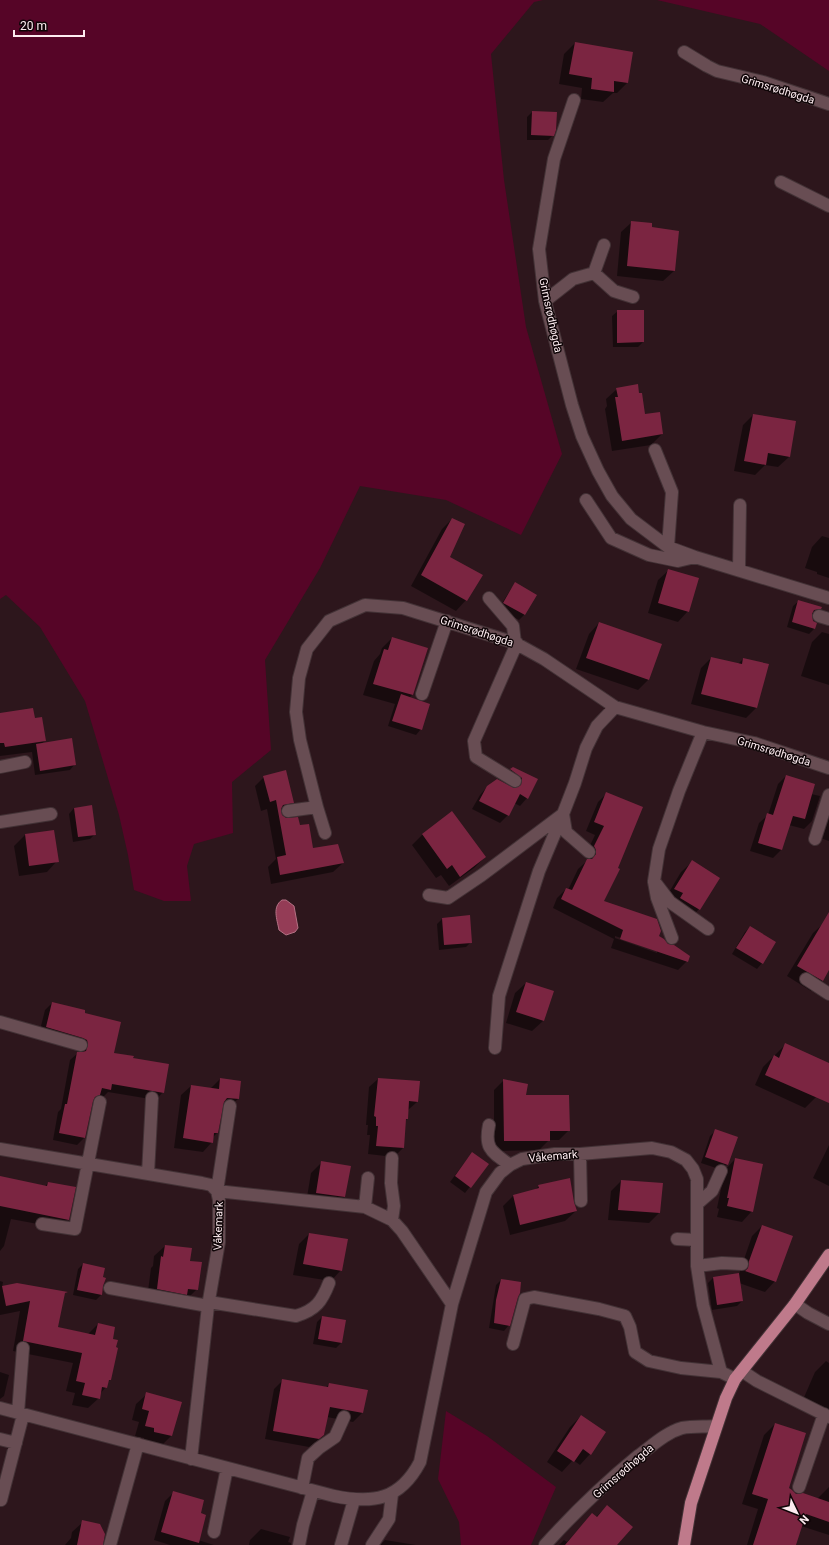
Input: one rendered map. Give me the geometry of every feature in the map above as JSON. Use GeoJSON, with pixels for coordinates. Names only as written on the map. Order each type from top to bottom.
{"type":"FeatureCollection","features":[{"type":"Feature","properties":{"kind":"main road"},"geometry":{"type":"LineString","coordinates":[[684,1545],[691,1503],[726,1398],[739,1375],[795,1304],[829,1255]]}},
{"type":"Feature","properties":{"kind":"street","name":"Grimsrødhøgda"},"geometry":{"type":"LineString","coordinates":[[684,52],[717,71],[763,82],[829,104]]}},
{"type":"Feature","properties":{"kind":"street","name":"Grimsrødhøgda"},"geometry":{"type":"LineString","coordinates":[[574,100],[554,159],[539,250],[545,301],[572,405],[582,436],[598,471],[612,496],[631,519],[668,547],[695,557],[829,598]]}},
{"type":"Feature","properties":{"kind":"street"},"geometry":{"type":"LineString","coordinates":[[781,182],[829,206]]}},
{"type":"Feature","properties":{"kind":"street"},"geometry":{"type":"LineString","coordinates":[[594,273],[604,245]]}},
{"type":"Feature","properties":{"kind":"street"},"geometry":{"type":"LineString","coordinates":[[545,301],[573,280],[594,273]]}},
{"type":"Feature","properties":{"kind":"street"},"geometry":{"type":"LineString","coordinates":[[594,273],[614,291],[633,297]]}},
{"type":"Feature","properties":{"kind":"street"},"geometry":{"type":"LineString","coordinates":[[655,450],[672,492],[668,547]]}},
{"type":"Feature","properties":{"kind":"street"},"geometry":{"type":"LineString","coordinates":[[586,500],[611,538],[649,555],[678,561],[695,557]]}},
{"type":"Feature","properties":{"kind":"street"},"geometry":{"type":"LineString","coordinates":[[739,570],[740,505]]}},
{"type":"Feature","properties":{"kind":"street"},"geometry":{"type":"LineString","coordinates":[[489,598],[513,626],[516,643],[474,741],[476,757],[515,782]]}},
{"type":"Feature","properties":{"kind":"street","name":"Grimsrødhøgda"},"geometry":{"type":"LineString","coordinates":[[325,833],[300,740],[296,712],[299,678],[307,649],[329,621],[365,605],[403,608],[516,643],[544,659],[615,707],[703,732],[754,743],[829,768]]}},
{"type":"Feature","properties":{"kind":"street"},"geometry":{"type":"LineString","coordinates":[[422,694],[447,621]]}},
{"type":"Feature","properties":{"kind":"street"},"geometry":{"type":"LineString","coordinates":[[495,1048],[499,996],[539,871],[575,783],[586,748],[597,726],[615,707]]}},
{"type":"Feature","properties":{"kind":"street"},"geometry":{"type":"LineString","coordinates":[[672,938],[656,898],[654,881],[659,849],[679,791],[703,732]]}},
{"type":"Feature","properties":{"kind":"street"},"geometry":{"type":"LineString","coordinates":[[0,766],[25,762]]}},
{"type":"Feature","properties":{"kind":"street"},"geometry":{"type":"LineString","coordinates":[[815,839],[829,796]]}},
{"type":"Feature","properties":{"kind":"street"},"geometry":{"type":"LineString","coordinates":[[288,811],[317,807]]}},
{"type":"Feature","properties":{"kind":"street"},"geometry":{"type":"LineString","coordinates":[[0,822],[52,814]]}},
{"type":"Feature","properties":{"kind":"street"},"geometry":{"type":"LineString","coordinates":[[563,814],[566,832],[589,852]]}},
{"type":"Feature","properties":{"kind":"street"},"geometry":{"type":"LineString","coordinates":[[429,895],[448,898],[482,875],[563,814]]}},
{"type":"Feature","properties":{"kind":"street"},"geometry":{"type":"LineString","coordinates":[[654,881],[670,902],[708,929]]}},
{"type":"Feature","properties":{"kind":"street"},"geometry":{"type":"LineString","coordinates":[[806,979],[829,994]]}},
{"type":"Feature","properties":{"kind":"street"},"geometry":{"type":"LineString","coordinates":[[0,1022],[81,1045]]}},
{"type":"Feature","properties":{"kind":"street"},"geometry":{"type":"LineString","coordinates":[[148,1174],[152,1098]]}},
{"type":"Feature","properties":{"kind":"street"},"geometry":{"type":"LineString","coordinates":[[42,1224],[75,1229],[100,1102]]}},
{"type":"Feature","properties":{"kind":"street"},"geometry":{"type":"LineString","coordinates":[[230,1106],[217,1191],[366,1207],[392,1220],[402,1231],[452,1304]]}},
{"type":"Feature","properties":{"kind":"street"},"geometry":{"type":"LineString","coordinates":[[489,1125],[487,1137],[491,1152],[510,1165]]}},
{"type":"Feature","properties":{"kind":"street","name":"Våkemark"},"geometry":{"type":"LineString","coordinates":[[0,1408],[354,1500],[380,1498],[392,1494],[404,1486],[413,1475],[420,1462],[452,1304],[486,1192],[500,1173],[510,1165],[522,1159],[555,1154],[580,1154],[652,1148],[671,1152],[686,1160],[693,1169],[697,1179],[697,1266],[703,1305],[721,1372]]}},
{"type":"Feature","properties":{"kind":"street","name":"Våkemark"},"geometry":{"type":"LineString","coordinates":[[0,1149],[202,1183],[211,1186],[217,1191],[219,1200],[219,1242],[209,1304],[191,1458]]}},
{"type":"Feature","properties":{"kind":"street"},"geometry":{"type":"LineString","coordinates":[[580,1154],[581,1201]]}},
{"type":"Feature","properties":{"kind":"street"},"geometry":{"type":"LineString","coordinates":[[392,1158],[391,1183],[394,1206],[392,1220]]}},
{"type":"Feature","properties":{"kind":"street"},"geometry":{"type":"LineString","coordinates":[[697,1204],[712,1191],[721,1171]]}},
{"type":"Feature","properties":{"kind":"street"},"geometry":{"type":"LineString","coordinates":[[366,1207],[368,1178]]}},
{"type":"Feature","properties":{"kind":"street"},"geometry":{"type":"LineString","coordinates":[[677,1238],[697,1240]]}},
{"type":"Feature","properties":{"kind":"street"},"geometry":{"type":"LineString","coordinates":[[697,1266],[722,1263],[742,1264]]}},
{"type":"Feature","properties":{"kind":"street"},"geometry":{"type":"LineString","coordinates":[[110,1288],[296,1316],[308,1312],[323,1298],[329,1282]]}},
{"type":"Feature","properties":{"kind":"street"},"geometry":{"type":"LineString","coordinates":[[513,1344],[525,1299],[534,1297],[599,1309],[625,1316],[630,1327],[635,1352],[650,1361],[681,1368],[739,1375],[757,1381],[826,1415],[799,1487]]}},
{"type":"Feature","properties":{"kind":"street"},"geometry":{"type":"LineString","coordinates":[[795,1304],[829,1324]]}},
{"type":"Feature","properties":{"kind":"street"},"geometry":{"type":"LineString","coordinates":[[1,1500],[16,1443],[20,1414],[23,1348]]}},
{"type":"Feature","properties":{"kind":"street"},"geometry":{"type":"LineString","coordinates":[[300,1545],[308,1489],[308,1458],[335,1437],[344,1417]]}},
{"type":"Feature","properties":{"kind":"street","name":"Grimsrødhøgda"},"geometry":{"type":"LineString","coordinates":[[545,1545],[562,1526],[614,1476],[657,1442],[682,1428],[716,1426]]}},
{"type":"Feature","properties":{"kind":"street"},"geometry":{"type":"LineString","coordinates":[[0,1439],[16,1443]]}},
{"type":"Feature","properties":{"kind":"street"},"geometry":{"type":"LineString","coordinates":[[110,1545],[138,1444]]}},
{"type":"Feature","properties":{"kind":"street"},"geometry":{"type":"LineString","coordinates":[[214,1532],[227,1468]]}},
{"type":"Feature","properties":{"kind":"street"},"geometry":{"type":"LineString","coordinates":[[372,1545],[389,1519],[392,1494]]}},
{"type":"Feature","properties":{"kind":"street"},"geometry":{"type":"LineString","coordinates":[[341,1545],[354,1500]]}},
{"type":"Feature","properties":{"kind":"shaded area"},"geometry":{"type":"Polygon","coordinates":[[[0,0],[543,0],[534,2],[491,54],[504,180],[526,327],[562,454],[521,535],[446,500],[360,486],[320,568],[265,660],[271,750],[232,782],[233,833],[194,844],[187,866],[191,901],[164,901],[134,890],[119,815],[85,701],[40,627],[6,595],[0,599],[0,0]]]}},
{"type":"Feature","properties":{"kind":"shaded area"},"geometry":{"type":"Polygon","coordinates":[[[657,0],[829,0],[829,71],[760,24],[657,0]]]}},
{"type":"Feature","properties":{"kind":"shaded area"},"geometry":{"type":"Polygon","coordinates":[[[282,900],[286,900],[294,906],[298,928],[295,932],[286,935],[279,930],[276,918],[277,906],[282,900]]]}},
{"type":"Feature","properties":{"kind":"shaded area"},"geometry":{"type":"Polygon","coordinates":[[[446,1411],[487,1436],[556,1487],[531,1545],[461,1545],[459,1522],[438,1479],[446,1411]]]}},
{"type":"Feature","properties":{"kind":"building"},"geometry":{"type":"Polygon","coordinates":[[[575,42],[633,52],[628,83],[614,81],[614,92],[591,89],[592,78],[569,74],[575,42]]]}},
{"type":"Feature","properties":{"kind":"building"},"geometry":{"type":"Polygon","coordinates":[[[532,111],[557,112],[556,130],[554,136],[531,135],[532,111]]]}},
{"type":"Feature","properties":{"kind":"building"},"geometry":{"type":"Polygon","coordinates":[[[631,221],[652,223],[652,227],[679,231],[675,271],[627,266],[631,221]]]}},
{"type":"Feature","properties":{"kind":"building"},"geometry":{"type":"Polygon","coordinates":[[[617,310],[644,310],[644,342],[617,343],[617,310]]]}},
{"type":"Feature","properties":{"kind":"building"},"geometry":{"type":"Polygon","coordinates":[[[638,384],[639,393],[642,393],[645,414],[660,412],[663,434],[622,441],[615,397],[618,397],[616,388],[638,384]]]}},
{"type":"Feature","properties":{"kind":"building"},"geometry":{"type":"Polygon","coordinates":[[[753,414],[796,421],[790,457],[768,453],[766,465],[744,461],[753,414]]]}},
{"type":"Feature","properties":{"kind":"building"},"geometry":{"type":"Polygon","coordinates":[[[452,518],[465,524],[450,557],[483,575],[467,601],[421,575],[452,518]]]}},
{"type":"Feature","properties":{"kind":"building"},"geometry":{"type":"Polygon","coordinates":[[[668,569],[699,578],[689,612],[658,603],[668,569]]]}},
{"type":"Feature","properties":{"kind":"building"},"geometry":{"type":"Polygon","coordinates":[[[515,582],[537,595],[525,615],[503,603],[515,582]]]}},
{"type":"Feature","properties":{"kind":"building"},"geometry":{"type":"Polygon","coordinates":[[[798,600],[822,607],[821,609],[814,610],[812,614],[813,621],[817,623],[815,629],[792,622],[798,600]]]}},
{"type":"Feature","properties":{"kind":"building"},"geometry":{"type":"Polygon","coordinates":[[[599,622],[662,644],[649,680],[586,658],[599,622]]]}},
{"type":"Feature","properties":{"kind":"building"},"geometry":{"type":"Polygon","coordinates":[[[392,637],[428,648],[413,695],[373,684],[384,649],[388,650],[392,637]]]}},
{"type":"Feature","properties":{"kind":"building"},"geometry":{"type":"Polygon","coordinates":[[[711,657],[742,664],[743,658],[769,664],[757,708],[701,694],[711,657]]]}},
{"type":"Feature","properties":{"kind":"building"},"geometry":{"type":"Polygon","coordinates":[[[401,694],[430,704],[422,730],[392,721],[401,694]]]}},
{"type":"Feature","properties":{"kind":"building"},"geometry":{"type":"Polygon","coordinates":[[[33,708],[35,718],[42,717],[46,741],[5,747],[4,743],[0,743],[0,713],[33,708]]]}},
{"type":"Feature","properties":{"kind":"building"},"geometry":{"type":"Polygon","coordinates":[[[72,738],[76,765],[40,771],[36,744],[72,738]]]}},
{"type":"Feature","properties":{"kind":"building"},"geometry":{"type":"Polygon","coordinates":[[[513,767],[538,779],[528,799],[520,794],[509,816],[479,801],[487,786],[497,779],[514,788],[521,785],[522,778],[510,769],[513,767]]]}},
{"type":"Feature","properties":{"kind":"building"},"geometry":{"type":"Polygon","coordinates":[[[286,770],[294,803],[283,805],[281,809],[282,815],[286,818],[298,817],[300,825],[309,824],[313,848],[338,844],[344,863],[280,875],[277,857],[286,855],[276,800],[270,802],[263,776],[286,770]]]}},
{"type":"Feature","properties":{"kind":"building"},"geometry":{"type":"Polygon","coordinates":[[[786,775],[815,784],[805,819],[793,816],[782,850],[758,843],[767,813],[773,815],[786,775]]]}},
{"type":"Feature","properties":{"kind":"building"},"geometry":{"type":"Polygon","coordinates":[[[606,792],[643,807],[618,868],[620,869],[604,901],[657,919],[661,931],[659,936],[668,944],[674,945],[690,956],[688,962],[620,939],[623,930],[561,899],[566,888],[572,890],[587,859],[592,859],[596,854],[594,846],[604,826],[594,822],[606,792]]]}},
{"type":"Feature","properties":{"kind":"building"},"geometry":{"type":"Polygon","coordinates":[[[92,805],[96,835],[78,837],[74,808],[92,805]]]}},
{"type":"Feature","properties":{"kind":"building"},"geometry":{"type":"Polygon","coordinates":[[[452,811],[486,857],[460,877],[452,865],[447,869],[422,834],[452,811]]]}},
{"type":"Feature","properties":{"kind":"building"},"geometry":{"type":"Polygon","coordinates":[[[54,830],[59,862],[29,866],[25,834],[54,830]]]}},
{"type":"Feature","properties":{"kind":"building"},"geometry":{"type":"Polygon","coordinates":[[[692,860],[720,878],[700,910],[680,898],[683,893],[674,889],[692,860]]]}},
{"type":"Feature","properties":{"kind":"building"},"geometry":{"type":"Polygon","coordinates":[[[829,912],[829,970],[823,981],[797,966],[829,912]]]}},
{"type":"Feature","properties":{"kind":"building"},"geometry":{"type":"Polygon","coordinates":[[[470,915],[472,943],[444,945],[442,918],[470,915]]]}},
{"type":"Feature","properties":{"kind":"building"},"geometry":{"type":"Polygon","coordinates":[[[750,926],[776,942],[763,964],[736,948],[750,926]]]}},
{"type":"Feature","properties":{"kind":"building"},"geometry":{"type":"Polygon","coordinates":[[[526,982],[554,991],[544,1021],[516,1012],[526,982]]]}},
{"type":"Feature","properties":{"kind":"building"},"geometry":{"type":"Polygon","coordinates":[[[52,1002],[85,1010],[85,1013],[121,1022],[114,1053],[169,1064],[164,1093],[112,1084],[111,1090],[102,1088],[100,1095],[95,1097],[93,1101],[85,1138],[59,1133],[65,1104],[67,1104],[77,1052],[86,1051],[88,1044],[87,1040],[83,1038],[46,1027],[52,1002]]]}},
{"type":"Feature","properties":{"kind":"building"},"geometry":{"type":"Polygon","coordinates":[[[785,1043],[829,1063],[829,1103],[765,1075],[774,1055],[779,1058],[785,1043]]]}},
{"type":"Feature","properties":{"kind":"building"},"geometry":{"type":"Polygon","coordinates":[[[220,1078],[241,1081],[239,1099],[227,1098],[224,1102],[218,1133],[214,1133],[213,1143],[183,1138],[191,1085],[219,1089],[220,1078]]]}},
{"type":"Feature","properties":{"kind":"building"},"geometry":{"type":"Polygon","coordinates":[[[378,1078],[420,1081],[418,1102],[409,1101],[404,1148],[376,1146],[378,1126],[376,1126],[376,1117],[374,1116],[378,1078]]]}},
{"type":"Feature","properties":{"kind":"building"},"geometry":{"type":"Polygon","coordinates":[[[503,1079],[528,1084],[526,1095],[569,1095],[570,1131],[550,1131],[550,1141],[504,1141],[503,1079]]]}},
{"type":"Feature","properties":{"kind":"building"},"geometry":{"type":"Polygon","coordinates":[[[715,1129],[738,1137],[728,1165],[705,1157],[715,1129]]]}},
{"type":"Feature","properties":{"kind":"building"},"geometry":{"type":"Polygon","coordinates":[[[472,1152],[489,1164],[471,1188],[455,1176],[472,1152]]]}},
{"type":"Feature","properties":{"kind":"building"},"geometry":{"type":"Polygon","coordinates":[[[735,1158],[763,1164],[753,1212],[727,1206],[729,1198],[727,1198],[735,1158]]]}},
{"type":"Feature","properties":{"kind":"building"},"geometry":{"type":"Polygon","coordinates":[[[321,1161],[351,1166],[345,1197],[316,1193],[321,1161]]]}},
{"type":"Feature","properties":{"kind":"building"},"geometry":{"type":"Polygon","coordinates":[[[0,1176],[47,1186],[48,1182],[76,1187],[69,1220],[0,1206],[0,1176]]]}},
{"type":"Feature","properties":{"kind":"building"},"geometry":{"type":"Polygon","coordinates":[[[570,1178],[577,1211],[520,1225],[513,1195],[539,1188],[538,1185],[570,1178]]]}},
{"type":"Feature","properties":{"kind":"building"},"geometry":{"type":"Polygon","coordinates":[[[621,1180],[663,1183],[660,1213],[618,1210],[621,1180]]]}},
{"type":"Feature","properties":{"kind":"building"},"geometry":{"type":"Polygon","coordinates":[[[762,1225],[793,1236],[776,1282],[745,1271],[748,1268],[749,1261],[762,1225]]]}},
{"type":"Feature","properties":{"kind":"building"},"geometry":{"type":"Polygon","coordinates":[[[309,1233],[348,1239],[342,1271],[303,1264],[309,1233]]]}},
{"type":"Feature","properties":{"kind":"building"},"geometry":{"type":"Polygon","coordinates":[[[165,1245],[192,1248],[190,1261],[202,1262],[198,1290],[188,1289],[187,1295],[157,1289],[161,1256],[163,1257],[165,1245]]]}},
{"type":"Feature","properties":{"kind":"building"},"geometry":{"type":"Polygon","coordinates":[[[83,1263],[105,1268],[103,1277],[106,1278],[102,1295],[77,1290],[83,1263]]]}},
{"type":"Feature","properties":{"kind":"building"},"geometry":{"type":"Polygon","coordinates":[[[739,1273],[743,1301],[717,1305],[713,1277],[739,1273]]]}},
{"type":"Feature","properties":{"kind":"building"},"geometry":{"type":"Polygon","coordinates":[[[501,1279],[521,1282],[520,1293],[510,1326],[494,1323],[496,1300],[501,1279]]]}},
{"type":"Feature","properties":{"kind":"building"},"geometry":{"type":"Polygon","coordinates":[[[17,1283],[68,1292],[65,1293],[58,1327],[95,1335],[98,1323],[115,1327],[113,1339],[118,1340],[116,1347],[118,1348],[111,1380],[109,1380],[107,1388],[102,1387],[100,1399],[82,1395],[85,1383],[76,1381],[82,1353],[23,1341],[30,1301],[6,1306],[2,1286],[17,1283]]]}},
{"type":"Feature","properties":{"kind":"building"},"geometry":{"type":"Polygon","coordinates":[[[322,1316],[346,1320],[342,1343],[318,1339],[322,1316]]]}},
{"type":"Feature","properties":{"kind":"building"},"geometry":{"type":"Polygon","coordinates":[[[282,1379],[328,1387],[329,1383],[368,1390],[363,1413],[330,1407],[324,1435],[319,1439],[273,1431],[282,1379]]]}},
{"type":"Feature","properties":{"kind":"building"},"geometry":{"type":"Polygon","coordinates":[[[146,1392],[182,1402],[172,1436],[154,1432],[154,1428],[145,1426],[149,1411],[142,1409],[146,1392]]]}},
{"type":"Feature","properties":{"kind":"building"},"geometry":{"type":"Polygon","coordinates":[[[581,1415],[606,1432],[591,1455],[583,1449],[574,1462],[557,1451],[581,1415]]]}},
{"type":"Feature","properties":{"kind":"building"},"geometry":{"type":"Polygon","coordinates":[[[775,1423],[806,1433],[789,1488],[796,1494],[803,1493],[829,1502],[829,1522],[806,1514],[796,1545],[753,1545],[768,1499],[752,1494],[775,1423]]]}},
{"type":"Feature","properties":{"kind":"building"},"geometry":{"type":"Polygon","coordinates":[[[173,1491],[204,1500],[201,1513],[206,1515],[199,1543],[161,1532],[173,1491]]]}},
{"type":"Feature","properties":{"kind":"building"},"geometry":{"type":"Polygon","coordinates":[[[607,1505],[633,1527],[617,1545],[565,1545],[592,1513],[597,1517],[607,1505]]]}},
{"type":"Feature","properties":{"kind":"building"},"geometry":{"type":"Polygon","coordinates":[[[82,1520],[100,1524],[105,1534],[103,1545],[77,1545],[82,1520]]]}}]}
